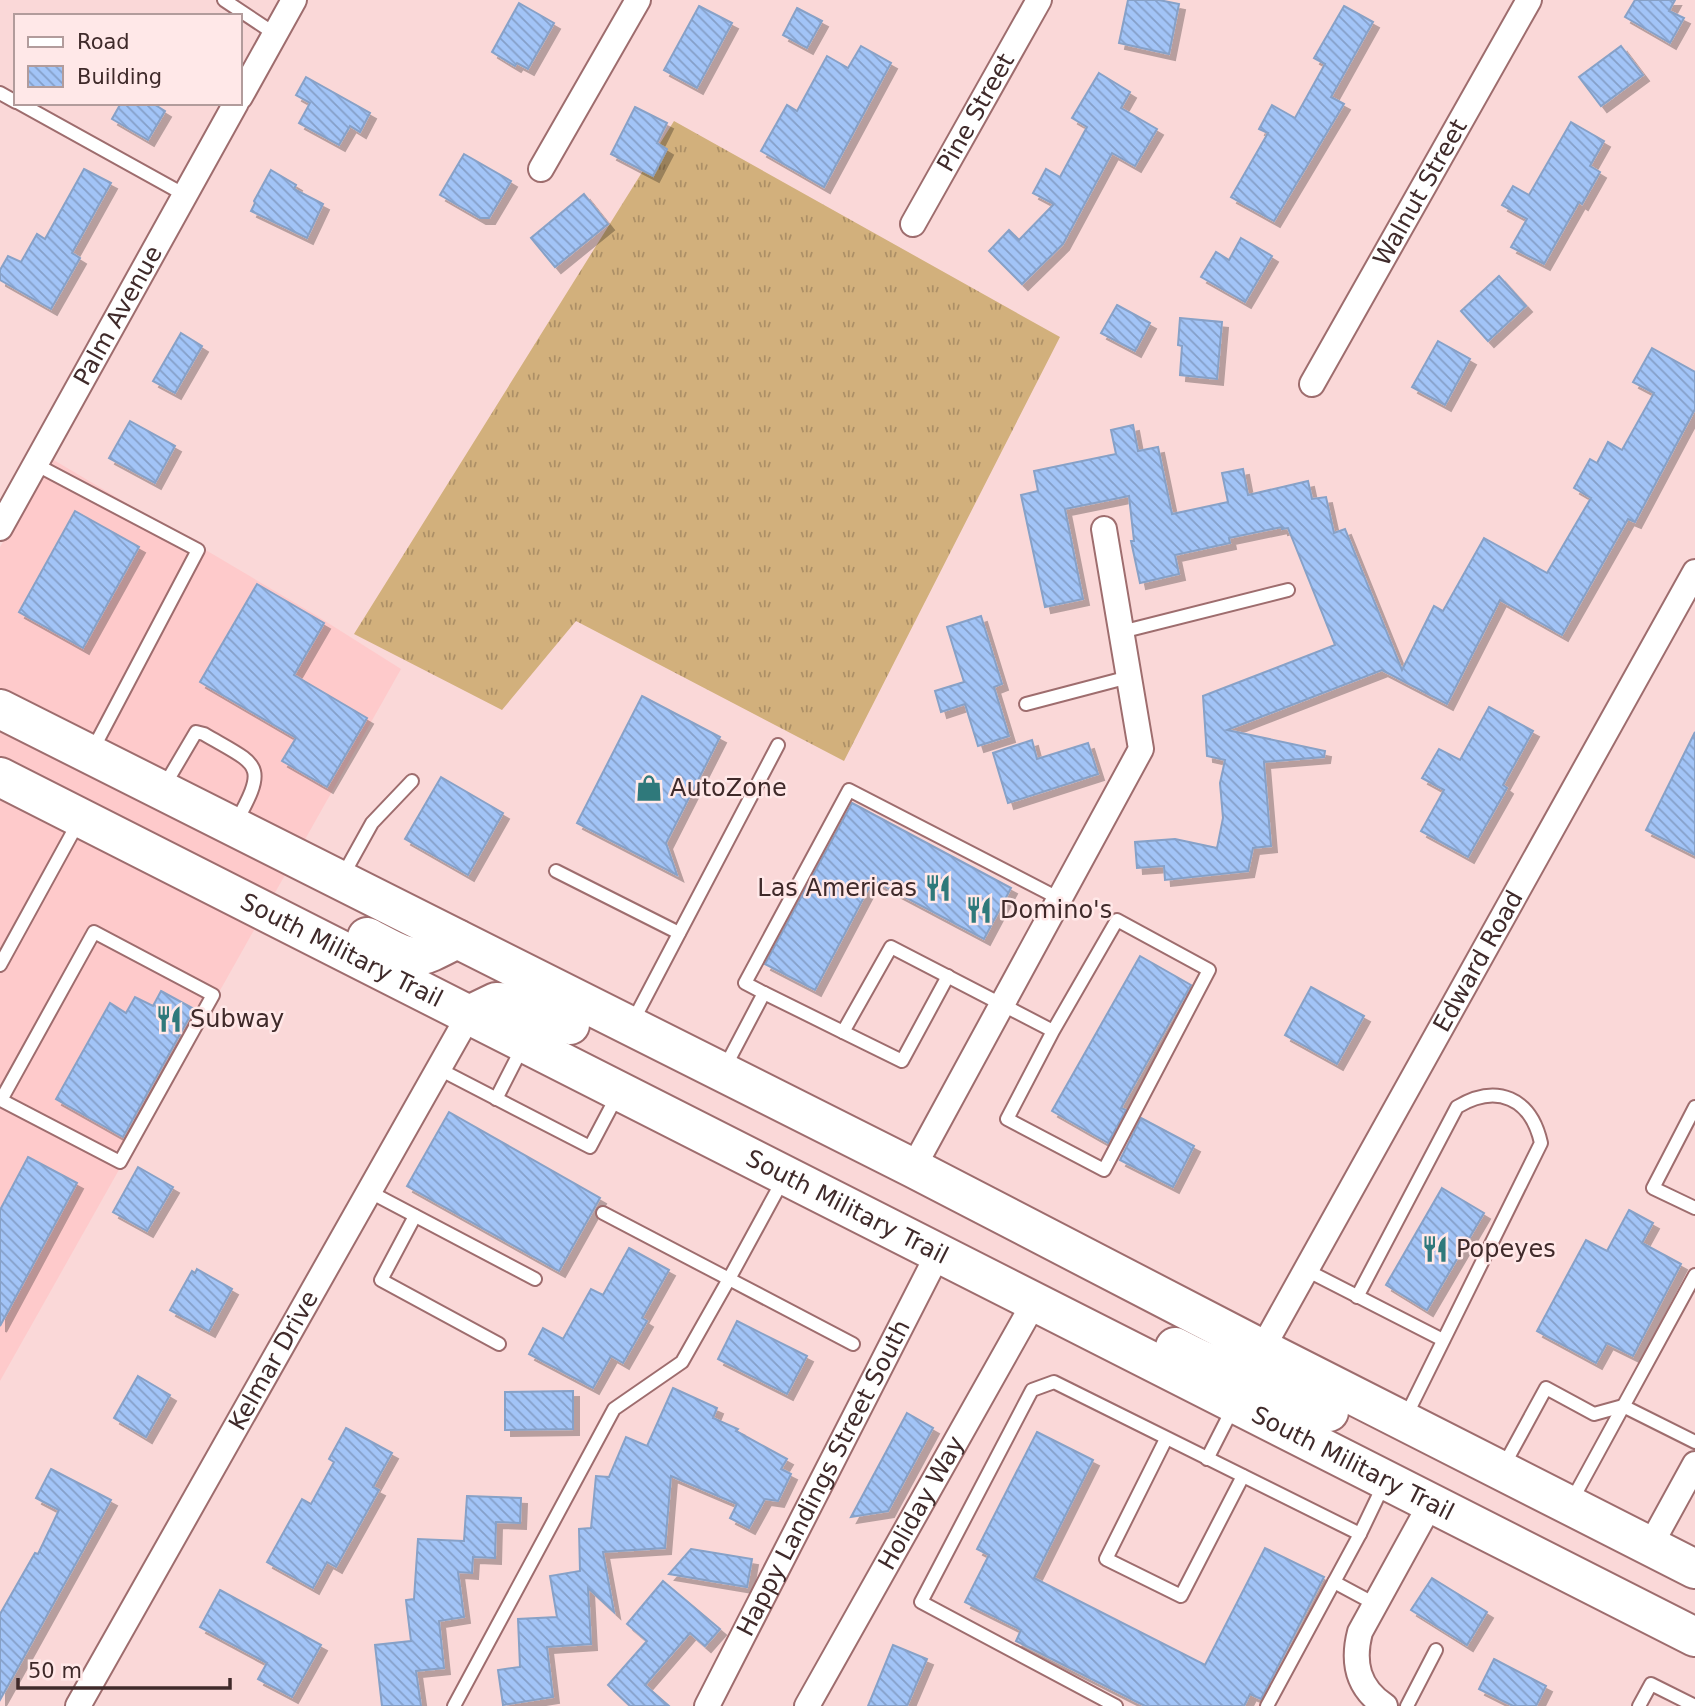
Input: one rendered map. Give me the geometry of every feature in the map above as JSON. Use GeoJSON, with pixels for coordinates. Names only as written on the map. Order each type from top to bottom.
{"type":"FeatureCollection","features":[{"type":"Feature","properties":{"kind":"main road"},"geometry":{"type":"LineString","coordinates":[[0,709],[913,1168],[1695,1569]]}},
{"type":"Feature","properties":{"kind":"main road","name":"South Military Trail"},"geometry":{"type":"LineString","coordinates":[[0,777],[1695,1637]]}},
{"type":"Feature","properties":{"kind":"main road"},"geometry":{"type":"LineString","coordinates":[[80,818],[132,821],[163,833],[406,956],[423,957],[457,939]]}},
{"type":"Feature","properties":{"kind":"main road"},"geometry":{"type":"LineString","coordinates":[[469,1015],[496,1002],[525,1003],[773,1128],[842,1132]]}},
{"type":"Feature","properties":{"kind":"main road"},"geometry":{"type":"LineString","coordinates":[[1049,1309],[1137,1330],[1213,1365],[1242,1363],[1262,1349]]}},
{"type":"Feature","properties":{"kind":"main road"},"geometry":{"type":"LineString","coordinates":[[1236,1402],[1269,1389],[1282,1389],[1440,1469],[1475,1478],[1501,1470]]}},
{"type":"Feature","properties":{"kind":"main road"},"geometry":{"type":"LineString","coordinates":[[1610,1594],[1650,1585],[1695,1608]]}},
{"type":"Feature","properties":{"kind":"street"},"geometry":{"type":"LineString","coordinates":[[242,93],[294,0]]}},
{"type":"Feature","properties":{"kind":"street"},"geometry":{"type":"LineString","coordinates":[[541,169],[638,0]]}},
{"type":"Feature","properties":{"kind":"street","name":"Pine Street"},"geometry":{"type":"LineString","coordinates":[[912,224],[1039,0]]}},
{"type":"Feature","properties":{"kind":"street","name":"Walnut Street"},"geometry":{"type":"LineString","coordinates":[[1312,384],[1529,0]]}},
{"type":"Feature","properties":{"kind":"street","name":"Palm Avenue"},"geometry":{"type":"LineString","coordinates":[[0,528],[235,105]]}},
{"type":"Feature","properties":{"kind":"street"},"geometry":{"type":"LineString","coordinates":[[913,1168],[1141,749],[1104,529]]}},
{"type":"Feature","properties":{"kind":"street","name":"Edward Road"},"geometry":{"type":"LineString","coordinates":[[1262,1349],[1695,572]]}},
{"type":"Feature","properties":{"kind":"street","name":"Kelmar Drive"},"geometry":{"type":"LineString","coordinates":[[78,1706],[469,1015]]}},
{"type":"Feature","properties":{"kind":"street","name":"Happy Landings Street South"},"geometry":{"type":"LineString","coordinates":[[706,1706],[939,1252]]}},
{"type":"Feature","properties":{"kind":"street","name":"Holiday Way"},"geometry":{"type":"LineString","coordinates":[[807,1706],[1049,1309]]}},
{"type":"Feature","properties":{"kind":"street"},"geometry":{"type":"LineString","coordinates":[[1650,1546],[1695,1464]]}},
{"type":"Feature","properties":{"kind":"street"},"geometry":{"type":"LineString","coordinates":[[1385,1706],[1365,1688],[1357,1671],[1355,1651],[1360,1632],[1430,1503]]}},
{"type":"Feature","properties":{"kind":"lane"},"geometry":{"type":"LineString","coordinates":[[224,0],[275,34]]}},
{"type":"Feature","properties":{"kind":"lane"},"geometry":{"type":"LineString","coordinates":[[22,105],[185,195]]}},
{"type":"Feature","properties":{"kind":"lane"},"geometry":{"type":"LineString","coordinates":[[35,464],[198,550],[90,754]]}},
{"type":"Feature","properties":{"kind":"lane"},"geometry":{"type":"LineString","coordinates":[[1121,632],[1288,590]]}},
{"type":"Feature","properties":{"kind":"lane"},"geometry":{"type":"LineString","coordinates":[[1026,704],[1129,677]]}},
{"type":"Feature","properties":{"kind":"lane"},"geometry":{"type":"LineString","coordinates":[[162,791],[196,732],[204,734],[250,762],[257,775],[254,790],[234,827]]}},
{"type":"Feature","properties":{"kind":"lane"},"geometry":{"type":"LineString","coordinates":[[630,1027],[778,745]]}},
{"type":"Feature","properties":{"kind":"lane"},"geometry":{"type":"LineString","coordinates":[[340,881],[372,823],[412,781]]}},
{"type":"Feature","properties":{"kind":"lane"},"geometry":{"type":"LineString","coordinates":[[948,976],[902,1061],[745,983],[849,790],[1060,899]]}},
{"type":"Feature","properties":{"kind":"lane"},"geometry":{"type":"LineString","coordinates":[[0,965],[80,818]]}},
{"type":"Feature","properties":{"kind":"lane"},"geometry":{"type":"LineString","coordinates":[[556,871],[680,933]]}},
{"type":"Feature","properties":{"kind":"lane"},"geometry":{"type":"LineString","coordinates":[[1117,920],[1209,970],[1104,1170],[1007,1119],[1053,1031],[1117,920]]}},
{"type":"Feature","properties":{"kind":"lane"},"geometry":{"type":"LineString","coordinates":[[94,932],[213,995],[120,1162],[0,1100],[94,932]]}},
{"type":"Feature","properties":{"kind":"lane"},"geometry":{"type":"LineString","coordinates":[[843,1032],[891,947],[1053,1031]]}},
{"type":"Feature","properties":{"kind":"lane"},"geometry":{"type":"LineString","coordinates":[[722,1073],[764,993]]}},
{"type":"Feature","properties":{"kind":"lane"},"geometry":{"type":"LineString","coordinates":[[496,1098],[524,1043]]}},
{"type":"Feature","properties":{"kind":"lane"},"geometry":{"type":"LineString","coordinates":[[439,1069],[590,1147],[619,1091]]}},
{"type":"Feature","properties":{"kind":"lane"},"geometry":{"type":"LineString","coordinates":[[1357,1297],[1457,1107],[1486,1095],[1503,1096],[1517,1102],[1530,1113],[1538,1127],[1541,1143],[1404,1421]]}},
{"type":"Feature","properties":{"kind":"lane"},"geometry":{"type":"LineString","coordinates":[[1695,1107],[1653,1188],[1695,1208]]}},
{"type":"Feature","properties":{"kind":"lane"},"geometry":{"type":"LineString","coordinates":[[454,1706],[614,1409],[682,1362],[786,1175]]}},
{"type":"Feature","properties":{"kind":"lane"},"geometry":{"type":"LineString","coordinates":[[370,1192],[535,1279]]}},
{"type":"Feature","properties":{"kind":"lane"},"geometry":{"type":"LineString","coordinates":[[603,1213],[853,1344]]}},
{"type":"Feature","properties":{"kind":"lane"},"geometry":{"type":"LineString","coordinates":[[415,1216],[381,1280],[499,1343]]}},
{"type":"Feature","properties":{"kind":"lane"},"geometry":{"type":"LineString","coordinates":[[1306,1270],[1443,1340]]}},
{"type":"Feature","properties":{"kind":"lane"},"geometry":{"type":"LineString","coordinates":[[1569,1505],[1695,1275]]}},
{"type":"Feature","properties":{"kind":"lane"},"geometry":{"type":"LineString","coordinates":[[1116,1706],[921,1602],[1032,1390],[1054,1382],[1360,1534]]}},
{"type":"Feature","properties":{"kind":"lane"},"geometry":{"type":"LineString","coordinates":[[1501,1470],[1546,1388],[1594,1413],[1623,1406],[1695,1442]]}},
{"type":"Feature","properties":{"kind":"lane"},"geometry":{"type":"LineString","coordinates":[[1207,1459],[1236,1402]]}},
{"type":"Feature","properties":{"kind":"lane"},"geometry":{"type":"LineString","coordinates":[[1166,1439],[1106,1559],[1181,1597],[1243,1476]]}},
{"type":"Feature","properties":{"kind":"lane"},"geometry":{"type":"LineString","coordinates":[[1267,1706],[1386,1481]]}},
{"type":"Feature","properties":{"kind":"lane"},"geometry":{"type":"LineString","coordinates":[[1334,1582],[1375,1604]]}},
{"type":"Feature","properties":{"kind":"lane"},"geometry":{"type":"LineString","coordinates":[[1407,1706],[1436,1650]]}},
{"type":"Feature","properties":{"kind":"lane"},"geometry":{"type":"LineString","coordinates":[[1639,1706],[1651,1684],[1695,1706]]}},
{"type":"Feature","properties":{"kind":"shaded area"},"geometry":{"type":"Polygon","coordinates":[[[52,459],[317,616],[401,669],[0,1381],[0,547],[52,459]]]}},
{"type":"Feature","properties":{"kind":"green space"},"geometry":{"type":"Polygon","coordinates":[[[674,121],[1060,337],[844,761],[576,621],[502,710],[354,634],[674,121]]]}},
{"type":"Feature","properties":{"kind":"building"},"geometry":{"type":"Polygon","coordinates":[[[1128,0],[1159,0],[1179,4],[1169,54],[1119,43],[1128,0]]]}},
{"type":"Feature","properties":{"kind":"building"},"geometry":{"type":"Polygon","coordinates":[[[1635,0],[1675,0],[1669,11],[1684,18],[1670,43],[1625,17],[1635,0]]]}},
{"type":"Feature","properties":{"kind":"building"},"geometry":{"type":"Polygon","coordinates":[[[519,3],[554,23],[528,69],[517,63],[515,66],[492,52],[519,3]]]}},
{"type":"Feature","properties":{"kind":"building"},"geometry":{"type":"Polygon","coordinates":[[[699,6],[732,23],[697,88],[664,70],[699,6]]]}},
{"type":"Feature","properties":{"kind":"building"},"geometry":{"type":"Polygon","coordinates":[[[1344,6],[1373,22],[1331,97],[1344,104],[1274,221],[1231,197],[1268,133],[1259,129],[1272,105],[1295,118],[1325,64],[1314,58],[1344,6]]]}},
{"type":"Feature","properties":{"kind":"building"},"geometry":{"type":"Polygon","coordinates":[[[797,8],[822,21],[807,48],[783,35],[797,8]]]}},
{"type":"Feature","properties":{"kind":"building"},"geometry":{"type":"Polygon","coordinates":[[[861,46],[891,63],[824,187],[761,151],[787,105],[797,111],[827,56],[848,68],[861,46]]]}},
{"type":"Feature","properties":{"kind":"building"},"geometry":{"type":"Polygon","coordinates":[[[1621,46],[1643,75],[1601,106],[1579,77],[1621,46]]]}},
{"type":"Feature","properties":{"kind":"building"},"geometry":{"type":"Polygon","coordinates":[[[1099,73],[1130,92],[1121,108],[1157,129],[1135,166],[1112,153],[1063,244],[1022,284],[989,251],[1009,230],[1019,240],[1054,204],[1033,193],[1046,169],[1060,177],[1087,127],[1072,118],[1099,73]]]}},
{"type":"Feature","properties":{"kind":"building"},"geometry":{"type":"Polygon","coordinates":[[[306,77],[370,113],[360,132],[350,126],[339,145],[299,123],[310,103],[296,95],[306,77]]]}},
{"type":"Feature","properties":{"kind":"building"},"geometry":{"type":"Polygon","coordinates":[[[120,105],[155,105],[165,111],[148,140],[112,119],[120,105]]]}},
{"type":"Feature","properties":{"kind":"building"},"geometry":{"type":"Polygon","coordinates":[[[635,107],[667,123],[657,143],[667,149],[653,176],[611,154],[635,107]]]}},
{"type":"Feature","properties":{"kind":"building"},"geometry":{"type":"Polygon","coordinates":[[[1571,122],[1604,141],[1590,166],[1600,172],[1582,204],[1579,202],[1544,264],[1511,247],[1527,219],[1502,205],[1513,186],[1529,195],[1571,122]]]}},
{"type":"Feature","properties":{"kind":"building"},"geometry":{"type":"Polygon","coordinates":[[[464,154],[511,181],[489,218],[480,218],[440,195],[464,154]]]}},
{"type":"Feature","properties":{"kind":"building"},"geometry":{"type":"Polygon","coordinates":[[[84,169],[111,183],[72,253],[80,258],[51,309],[0,280],[0,270],[8,256],[21,262],[37,234],[45,239],[84,169]]]}},
{"type":"Feature","properties":{"kind":"building"},"geometry":{"type":"Polygon","coordinates":[[[271,170],[296,185],[294,189],[323,204],[307,238],[251,211],[271,170]]]}},
{"type":"Feature","properties":{"kind":"building"},"geometry":{"type":"Polygon","coordinates":[[[584,194],[608,224],[555,267],[531,238],[584,194]]]}},
{"type":"Feature","properties":{"kind":"building"},"geometry":{"type":"Polygon","coordinates":[[[1241,238],[1272,256],[1245,302],[1201,277],[1216,252],[1229,260],[1241,238]]]}},
{"type":"Feature","properties":{"kind":"building"},"geometry":{"type":"Polygon","coordinates":[[[1499,276],[1526,306],[1488,341],[1461,311],[1499,276]]]}},
{"type":"Feature","properties":{"kind":"building"},"geometry":{"type":"Polygon","coordinates":[[[1117,305],[1150,323],[1135,351],[1101,333],[1117,305]]]}},
{"type":"Feature","properties":{"kind":"building"},"geometry":{"type":"Polygon","coordinates":[[[1180,318],[1222,322],[1217,379],[1180,375],[1180,318]]]}},
{"type":"Feature","properties":{"kind":"building"},"geometry":{"type":"Polygon","coordinates":[[[181,333],[202,346],[175,393],[153,381],[181,333]]]}},
{"type":"Feature","properties":{"kind":"building"},"geometry":{"type":"Polygon","coordinates":[[[1438,341],[1470,359],[1445,405],[1412,387],[1438,341]]]}},
{"type":"Feature","properties":{"kind":"building"},"geometry":{"type":"Polygon","coordinates":[[[1652,348],[1695,372],[1695,409],[1635,522],[1628,519],[1562,635],[1500,600],[1447,704],[1382,670],[1227,730],[1325,751],[1324,757],[1264,762],[1271,846],[1253,848],[1248,871],[1165,880],[1164,866],[1137,868],[1135,842],[1175,839],[1217,848],[1223,818],[1220,783],[1225,760],[1207,756],[1203,696],[1335,645],[1288,528],[1229,538],[1230,543],[1175,555],[1179,574],[1140,583],[1131,541],[1134,541],[1129,496],[1065,509],[1083,599],[1045,607],[1021,495],[1038,491],[1034,471],[1116,454],[1111,430],[1133,425],[1138,451],[1158,447],[1172,514],[1228,502],[1222,473],[1243,469],[1248,495],[1308,481],[1312,499],[1326,497],[1334,533],[1345,529],[1402,670],[1434,606],[1443,611],[1484,538],[1547,573],[1591,498],[1574,488],[1590,459],[1597,463],[1608,442],[1622,450],[1654,393],[1633,382],[1652,348]]]}},
{"type":"Feature","properties":{"kind":"building"},"geometry":{"type":"Polygon","coordinates":[[[130,421],[175,446],[155,483],[109,458],[130,421]]]}},
{"type":"Feature","properties":{"kind":"building"},"geometry":{"type":"Polygon","coordinates":[[[75,511],[139,547],[83,648],[19,612],[75,511]]]}},
{"type":"Feature","properties":{"kind":"building"},"geometry":{"type":"Polygon","coordinates":[[[257,584],[324,623],[294,675],[367,718],[327,787],[282,761],[296,738],[200,682],[257,584]]]}},
{"type":"Feature","properties":{"kind":"building"},"geometry":{"type":"Polygon","coordinates":[[[981,616],[1002,684],[994,687],[1009,736],[978,746],[965,704],[941,712],[935,691],[964,682],[947,627],[981,616]]]}},
{"type":"Feature","properties":{"kind":"building"},"geometry":{"type":"Polygon","coordinates":[[[642,696],[720,737],[666,843],[677,875],[577,823],[642,696]]]}},
{"type":"Feature","properties":{"kind":"building"},"geometry":{"type":"Polygon","coordinates":[[[1489,707],[1533,731],[1503,785],[1507,788],[1468,857],[1421,831],[1444,790],[1422,778],[1439,749],[1460,760],[1489,707]]]}},
{"type":"Feature","properties":{"kind":"building"},"geometry":{"type":"Polygon","coordinates":[[[1695,732],[1695,855],[1646,830],[1695,732]]]}},
{"type":"Feature","properties":{"kind":"building"},"geometry":{"type":"Polygon","coordinates":[[[1032,740],[1037,759],[1088,743],[1098,774],[1008,803],[993,753],[1032,740]]]}},
{"type":"Feature","properties":{"kind":"building"},"geometry":{"type":"Polygon","coordinates":[[[441,777],[503,813],[468,875],[405,839],[441,777]]]}},
{"type":"Feature","properties":{"kind":"building"},"geometry":{"type":"Polygon","coordinates":[[[852,803],[1011,888],[984,939],[873,880],[815,990],[765,964],[852,803]]]}},
{"type":"Feature","properties":{"kind":"building"},"geometry":{"type":"Polygon","coordinates":[[[1140,956],[1191,985],[1121,1108],[1126,1110],[1108,1143],[1052,1111],[1140,956]]]}},
{"type":"Feature","properties":{"kind":"building"},"geometry":{"type":"Polygon","coordinates":[[[1311,987],[1364,1016],[1337,1064],[1285,1035],[1311,987]]]}},
{"type":"Feature","properties":{"kind":"building"},"geometry":{"type":"Polygon","coordinates":[[[161,991],[194,1009],[123,1137],[56,1099],[110,1003],[126,1013],[135,997],[153,1006],[161,991]]]}},
{"type":"Feature","properties":{"kind":"building"},"geometry":{"type":"Polygon","coordinates":[[[449,1112],[600,1198],[559,1271],[407,1186],[449,1112]]]}},
{"type":"Feature","properties":{"kind":"building"},"geometry":{"type":"Polygon","coordinates":[[[1141,1118],[1194,1146],[1173,1187],[1120,1160],[1141,1118]]]}},
{"type":"Feature","properties":{"kind":"building"},"geometry":{"type":"Polygon","coordinates":[[[28,1157],[77,1183],[0,1326],[0,1210],[28,1157]]]}},
{"type":"Feature","properties":{"kind":"building"},"geometry":{"type":"Polygon","coordinates":[[[138,1167],[173,1187],[147,1231],[113,1212],[138,1167]]]}},
{"type":"Feature","properties":{"kind":"building","name":"Popeyes"},"geometry":{"type":"Polygon","coordinates":[[[1442,1188],[1484,1213],[1427,1310],[1386,1285],[1442,1188]]]}},
{"type":"Feature","properties":{"kind":"building"},"geometry":{"type":"Polygon","coordinates":[[[1629,1210],[1653,1223],[1642,1243],[1681,1264],[1633,1356],[1607,1343],[1596,1363],[1537,1331],[1586,1240],[1607,1251],[1629,1210]]]}},
{"type":"Feature","properties":{"kind":"building"},"geometry":{"type":"Polygon","coordinates":[[[629,1248],[669,1270],[642,1318],[647,1321],[623,1363],[611,1356],[593,1388],[529,1354],[543,1328],[563,1339],[591,1289],[603,1295],[629,1248]]]}},
{"type":"Feature","properties":{"kind":"building"},"geometry":{"type":"Polygon","coordinates":[[[197,1269],[232,1289],[209,1331],[170,1310],[192,1271],[195,1273],[197,1269]]]}},
{"type":"Feature","properties":{"kind":"building"},"geometry":{"type":"Polygon","coordinates":[[[737,1321],[807,1356],[787,1394],[718,1359],[737,1321]]]}},
{"type":"Feature","properties":{"kind":"building"},"geometry":{"type":"Polygon","coordinates":[[[138,1376],[170,1395],[146,1437],[114,1418],[138,1376]]]}},
{"type":"Feature","properties":{"kind":"building"},"geometry":{"type":"Polygon","coordinates":[[[673,1388],[717,1408],[713,1418],[738,1429],[736,1431],[787,1459],[781,1469],[791,1474],[778,1501],[765,1499],[749,1528],[730,1518],[737,1504],[671,1476],[665,1548],[603,1552],[614,1612],[588,1588],[591,1644],[547,1647],[553,1697],[503,1705],[498,1670],[520,1667],[518,1619],[557,1617],[550,1576],[580,1571],[579,1529],[591,1528],[596,1476],[609,1477],[626,1437],[647,1446],[673,1388]]]}},
{"type":"Feature","properties":{"kind":"building"},"geometry":{"type":"Polygon","coordinates":[[[573,1391],[573,1429],[505,1430],[505,1392],[573,1391]]]}},
{"type":"Feature","properties":{"kind":"building"},"geometry":{"type":"Polygon","coordinates":[[[907,1413],[933,1428],[888,1511],[851,1517],[907,1413]]]}},
{"type":"Feature","properties":{"kind":"building"},"geometry":{"type":"Polygon","coordinates":[[[346,1428],[392,1453],[373,1487],[379,1490],[336,1567],[327,1562],[313,1588],[267,1562],[302,1499],[311,1504],[334,1462],[329,1459],[346,1428]]]}},
{"type":"Feature","properties":{"kind":"building"},"geometry":{"type":"Polygon","coordinates":[[[1037,1432],[1093,1460],[1034,1578],[1205,1665],[1265,1548],[1324,1577],[1261,1699],[1250,1694],[1244,1706],[1145,1706],[1016,1641],[1021,1630],[965,1602],[989,1555],[977,1549],[1037,1432]]]}},
{"type":"Feature","properties":{"kind":"building"},"geometry":{"type":"Polygon","coordinates":[[[51,1469],[111,1500],[0,1700],[0,1614],[35,1553],[38,1554],[59,1510],[36,1498],[51,1469]]]}},
{"type":"Feature","properties":{"kind":"building"},"geometry":{"type":"Polygon","coordinates":[[[467,1496],[521,1498],[520,1523],[496,1522],[495,1558],[473,1557],[472,1573],[458,1572],[464,1617],[439,1621],[444,1668],[416,1671],[421,1706],[382,1706],[375,1645],[411,1641],[406,1600],[414,1599],[418,1539],[464,1541],[467,1496]]]}},
{"type":"Feature","properties":{"kind":"building"},"geometry":{"type":"Polygon","coordinates":[[[691,1549],[752,1559],[747,1587],[669,1574],[691,1549]]]}},
{"type":"Feature","properties":{"kind":"building"},"geometry":{"type":"Polygon","coordinates":[[[1432,1578],[1487,1612],[1467,1645],[1411,1610],[1432,1578]]]}},
{"type":"Feature","properties":{"kind":"building"},"geometry":{"type":"Polygon","coordinates":[[[663,1581],[720,1629],[705,1646],[690,1633],[645,1685],[669,1706],[630,1706],[608,1685],[647,1641],[627,1624],[663,1581]]]}},
{"type":"Feature","properties":{"kind":"building"},"geometry":{"type":"Polygon","coordinates":[[[220,1590],[321,1645],[292,1697],[258,1679],[267,1663],[200,1627],[220,1590]]]}},
{"type":"Feature","properties":{"kind":"building"},"geometry":{"type":"Polygon","coordinates":[[[893,1645],[927,1659],[907,1706],[868,1706],[893,1645]]]}},
{"type":"Feature","properties":{"kind":"building"},"geometry":{"type":"Polygon","coordinates":[[[1494,1659],[1546,1686],[1536,1706],[1513,1706],[1479,1689],[1494,1659]]]}},
{"type":"Feature","properties":{"kind":"place","name":"AutoZone"},"geometry":{"type":"Point","coordinates":[649,788]}},
{"type":"Feature","properties":{"kind":"place","name":"Las Americas"},"geometry":{"type":"Point","coordinates":[938,888]}},
{"type":"Feature","properties":{"kind":"place","name":"Domino's"},"geometry":{"type":"Point","coordinates":[979,910]}},
{"type":"Feature","properties":{"kind":"place","name":"Subway"},"geometry":{"type":"Point","coordinates":[169,1019]}},
{"type":"Feature","properties":{"kind":"place","name":"Popeyes"},"geometry":{"type":"Point","coordinates":[1435,1249]}}]}
